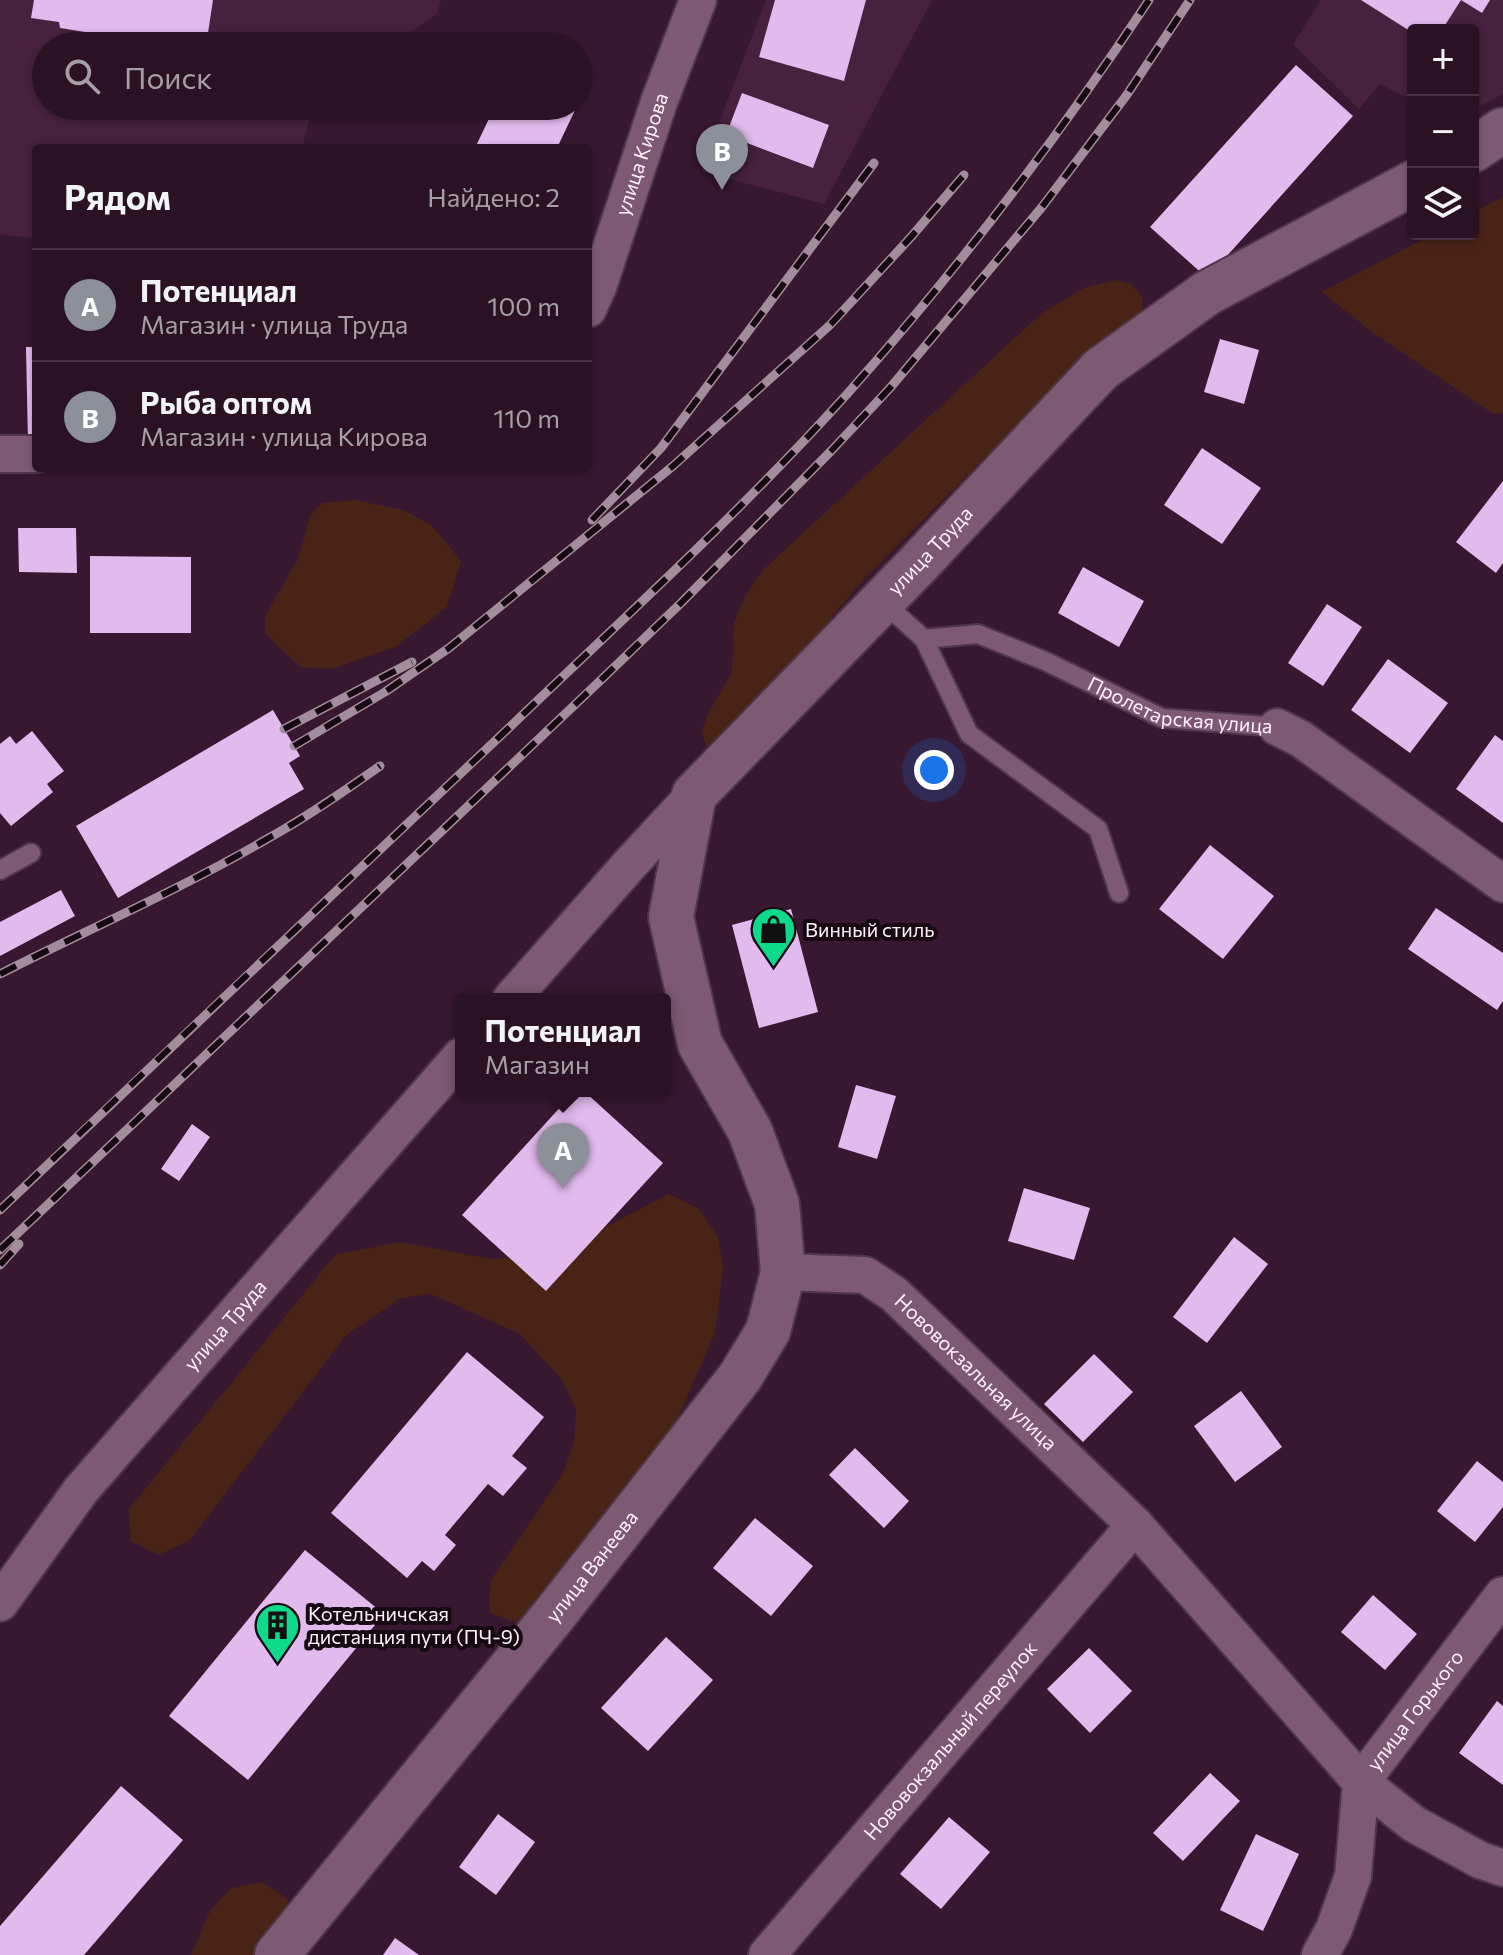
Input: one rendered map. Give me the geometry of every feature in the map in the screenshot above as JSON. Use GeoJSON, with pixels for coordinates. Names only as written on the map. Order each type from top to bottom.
{"type":"FeatureCollection","features":[{"type":"Feature","properties":{"kind":"street","name":"улица Кирова"},"geometry":{"type":"LineString","coordinates":[[592,300],[659,102],[698,0]]}},
{"type":"Feature","properties":{"kind":"street"},"geometry":{"type":"LineString","coordinates":[[1479,146],[1503,130]]}},
{"type":"Feature","properties":{"kind":"street","name":"улица Труда"},"geometry":{"type":"LineString","coordinates":[[516,993],[694,795],[1101,369],[1207,293],[1407,186]]}},
{"type":"Feature","properties":{"kind":"street"},"geometry":{"type":"LineString","coordinates":[[0,454],[32,454]]}},
{"type":"Feature","properties":{"kind":"street","name":"Пролетарская улица"},"geometry":{"type":"LineString","coordinates":[[1277,727],[1301,739],[1503,884]]}},
{"type":"Feature","properties":{"kind":"street"},"geometry":{"type":"LineString","coordinates":[[694,795],[671,917],[700,1044],[750,1131],[777,1204],[783,1272]]}},
{"type":"Feature","properties":{"kind":"street","name":"улица Труда"},"geometry":{"type":"LineString","coordinates":[[0,1603],[81,1490],[455,1063]]}},
{"type":"Feature","properties":{"kind":"street","name":"Нововокзальная улица"},"geometry":{"type":"LineString","coordinates":[[783,1272],[865,1275],[894,1294],[1135,1525],[1361,1782],[1414,1824],[1480,1860],[1503,1868]]}},
{"type":"Feature","properties":{"kind":"street","name":"улица Ванеева"},"geometry":{"type":"LineString","coordinates":[[277,1955],[554,1615],[740,1377],[768,1331],[783,1272]]}},
{"type":"Feature","properties":{"kind":"street","name":"Нововокзальный переулок"},"geometry":{"type":"LineString","coordinates":[[767,1955],[1135,1525]]}},
{"type":"Feature","properties":{"kind":"street","name":"улица Горького"},"geometry":{"type":"LineString","coordinates":[[1330,1946],[1353,1876],[1361,1782],[1503,1595]]}},
{"type":"Feature","properties":{"kind":"lane"},"geometry":{"type":"LineString","coordinates":[[882,601],[924,639],[969,734],[1098,829],[1119,893]]}},
{"type":"Feature","properties":{"kind":"lane","name":"Пролетарская улица"},"geometry":{"type":"LineString","coordinates":[[924,639],[978,634],[1045,661],[1162,718],[1277,727]]}},
{"type":"Feature","properties":{"kind":"lane"},"geometry":{"type":"LineString","coordinates":[[0,870],[31,853]]}},
{"type":"Feature","properties":{"kind":"shaded area"},"geometry":{"type":"Polygon","coordinates":[[[0,0],[441,0],[437,14],[411,32],[32,32],[32,120],[309,120],[303,144],[32,144],[32,238],[0,234],[0,0]]]}},
{"type":"Feature","properties":{"kind":"shaded area"},"geometry":{"type":"Polygon","coordinates":[[[766,0],[932,0],[824,204],[703,172],[766,0]]]}},
{"type":"Feature","properties":{"kind":"shaded area"},"geometry":{"type":"Polygon","coordinates":[[[1321,0],[1503,0],[1503,94],[1479,107],[1479,24],[1407,24],[1407,98],[1380,84],[1359,109],[1293,44],[1321,0]]]}},
{"type":"Feature","properties":{"kind":"shaded area"},"geometry":{"type":"Polygon","coordinates":[[[1503,197],[1503,413],[1493,414],[1372,332],[1322,292],[1422,240],[1479,240],[1479,210],[1503,197]]]}},
{"type":"Feature","properties":{"kind":"shaded area"},"geometry":{"type":"Polygon","coordinates":[[[1116,280],[1131,284],[1142,297],[1142,313],[1119,334],[1086,356],[862,581],[721,750],[706,746],[702,730],[732,672],[734,623],[746,594],[765,568],[1042,313],[1084,288],[1116,280]]]}},
{"type":"Feature","properties":{"kind":"shaded area"},"geometry":{"type":"Polygon","coordinates":[[[355,500],[403,510],[431,525],[461,561],[447,607],[395,647],[331,669],[300,667],[265,633],[265,616],[298,559],[311,513],[323,503],[355,500]]]}},
{"type":"Feature","properties":{"kind":"shaded area"},"geometry":{"type":"Polygon","coordinates":[[[669,1194],[699,1209],[718,1236],[723,1267],[715,1333],[677,1420],[539,1601],[517,1623],[489,1612],[491,1580],[562,1475],[574,1443],[576,1410],[562,1380],[520,1334],[431,1294],[401,1298],[346,1335],[190,1540],[158,1555],[131,1541],[129,1509],[335,1255],[399,1242],[492,1259],[556,1253],[669,1194]]]}},
{"type":"Feature","properties":{"kind":"shaded area"},"geometry":{"type":"Polygon","coordinates":[[[262,1882],[288,1899],[285,1930],[270,1955],[191,1955],[210,1911],[231,1888],[262,1882]]]}},
{"type":"Feature","properties":{"kind":"building"},"geometry":{"type":"Polygon","coordinates":[[[34,0],[213,0],[208,32],[85,32],[60,28],[59,22],[31,18],[34,0]]]}},
{"type":"Feature","properties":{"kind":"building"},"geometry":{"type":"Polygon","coordinates":[[[775,0],[866,0],[844,81],[759,57],[775,0]]]}},
{"type":"Feature","properties":{"kind":"building"},"geometry":{"type":"Polygon","coordinates":[[[1361,0],[1461,0],[1446,24],[1407,24],[1407,29],[1361,0]]]}},
{"type":"Feature","properties":{"kind":"building"},"geometry":{"type":"Polygon","coordinates":[[[1461,0],[1490,0],[1482,13],[1461,0]]]}},
{"type":"Feature","properties":{"kind":"building"},"geometry":{"type":"Polygon","coordinates":[[[1296,65],[1353,116],[1207,278],[1150,227],[1296,65]]]}},
{"type":"Feature","properties":{"kind":"building"},"geometry":{"type":"Polygon","coordinates":[[[742,93],[829,125],[813,168],[726,135],[742,93]]]}},
{"type":"Feature","properties":{"kind":"building"},"geometry":{"type":"Polygon","coordinates":[[[488,120],[570,120],[559,144],[477,144],[488,120]]]}},
{"type":"Feature","properties":{"kind":"building"},"geometry":{"type":"Polygon","coordinates":[[[1220,339],[1259,350],[1244,404],[1204,392],[1220,339]]]}},
{"type":"Feature","properties":{"kind":"building"},"geometry":{"type":"Polygon","coordinates":[[[26,347],[32,347],[32,442],[28,442],[26,347]]]}},
{"type":"Feature","properties":{"kind":"building"},"geometry":{"type":"Polygon","coordinates":[[[1202,448],[1261,488],[1222,544],[1164,505],[1202,448]]]}},
{"type":"Feature","properties":{"kind":"building"},"geometry":{"type":"Polygon","coordinates":[[[1503,481],[1503,563],[1496,573],[1456,542],[1503,481]]]}},
{"type":"Feature","properties":{"kind":"building"},"geometry":{"type":"Polygon","coordinates":[[[18,528],[76,528],[77,573],[19,572],[18,528]]]}},
{"type":"Feature","properties":{"kind":"building"},"geometry":{"type":"Polygon","coordinates":[[[90,556],[191,557],[191,633],[90,633],[90,556]]]}},
{"type":"Feature","properties":{"kind":"building"},"geometry":{"type":"Polygon","coordinates":[[[1083,567],[1144,601],[1119,647],[1058,613],[1083,567]]]}},
{"type":"Feature","properties":{"kind":"building"},"geometry":{"type":"Polygon","coordinates":[[[1327,604],[1362,627],[1323,686],[1288,663],[1327,604]]]}},
{"type":"Feature","properties":{"kind":"building"},"geometry":{"type":"Polygon","coordinates":[[[1388,659],[1448,703],[1410,753],[1351,710],[1388,659]]]}},
{"type":"Feature","properties":{"kind":"building"},"geometry":{"type":"Polygon","coordinates":[[[273,710],[300,756],[289,763],[304,789],[118,898],[76,826],[273,710]]]}},
{"type":"Feature","properties":{"kind":"building"},"geometry":{"type":"Polygon","coordinates":[[[32,731],[64,771],[47,784],[53,792],[11,826],[0,813],[0,744],[10,736],[16,744],[32,731]]]}},
{"type":"Feature","properties":{"kind":"building"},"geometry":{"type":"Polygon","coordinates":[[[1495,735],[1503,741],[1503,823],[1456,789],[1495,735]]]}},
{"type":"Feature","properties":{"kind":"building"},"geometry":{"type":"Polygon","coordinates":[[[1210,845],[1274,896],[1223,959],[1159,909],[1210,845]]]}},
{"type":"Feature","properties":{"kind":"building"},"geometry":{"type":"Polygon","coordinates":[[[61,890],[75,916],[0,956],[0,922],[61,890]]]}},
{"type":"Feature","properties":{"kind":"building"},"geometry":{"type":"Polygon","coordinates":[[[1436,908],[1503,953],[1503,1001],[1497,1010],[1408,949],[1436,908]]]}},
{"type":"Feature","properties":{"kind":"building"},"geometry":{"type":"Polygon","coordinates":[[[791,909],[818,1012],[759,1028],[732,925],[791,909]]]}},
{"type":"Feature","properties":{"kind":"building"},"geometry":{"type":"Polygon","coordinates":[[[856,1085],[896,1096],[877,1159],[838,1147],[856,1085]]]}},
{"type":"Feature","properties":{"kind":"building"},"geometry":{"type":"Polygon","coordinates":[[[570,1097],[591,1097],[663,1163],[546,1291],[462,1215],[570,1097]]]}},
{"type":"Feature","properties":{"kind":"building"},"geometry":{"type":"Polygon","coordinates":[[[192,1124],[210,1137],[179,1181],[161,1169],[192,1124]]]}},
{"type":"Feature","properties":{"kind":"building"},"geometry":{"type":"Polygon","coordinates":[[[1024,1188],[1090,1208],[1074,1260],[1008,1241],[1024,1188]]]}},
{"type":"Feature","properties":{"kind":"building"},"geometry":{"type":"Polygon","coordinates":[[[1234,1237],[1268,1264],[1207,1343],[1173,1317],[1234,1237]]]}},
{"type":"Feature","properties":{"kind":"building"},"geometry":{"type":"Polygon","coordinates":[[[467,1352],[544,1417],[512,1456],[527,1468],[503,1496],[488,1484],[445,1535],[456,1545],[434,1571],[422,1561],[407,1578],[331,1513],[467,1352]]]}},
{"type":"Feature","properties":{"kind":"building"},"geometry":{"type":"Polygon","coordinates":[[[1094,1354],[1133,1392],[1083,1442],[1044,1404],[1094,1354]]]}},
{"type":"Feature","properties":{"kind":"building"},"geometry":{"type":"Polygon","coordinates":[[[1241,1391],[1282,1447],[1235,1482],[1194,1426],[1241,1391]]]}},
{"type":"Feature","properties":{"kind":"building"},"geometry":{"type":"Polygon","coordinates":[[[855,1448],[909,1501],[884,1528],[829,1475],[855,1448]]]}},
{"type":"Feature","properties":{"kind":"building"},"geometry":{"type":"Polygon","coordinates":[[[1477,1461],[1503,1482],[1503,1507],[1475,1542],[1437,1511],[1477,1461]]]}},
{"type":"Feature","properties":{"kind":"building"},"geometry":{"type":"Polygon","coordinates":[[[755,1518],[813,1566],[771,1616],[713,1568],[755,1518]]]}},
{"type":"Feature","properties":{"kind":"building","name":"Котельничская дистанция пути (ПЧ-9)"},"geometry":{"type":"Polygon","coordinates":[[[305,1550],[384,1614],[248,1780],[169,1716],[305,1550]]]}},
{"type":"Feature","properties":{"kind":"building"},"geometry":{"type":"Polygon","coordinates":[[[1373,1595],[1417,1634],[1385,1670],[1341,1632],[1373,1595]]]}},
{"type":"Feature","properties":{"kind":"building"},"geometry":{"type":"Polygon","coordinates":[[[666,1637],[713,1680],[648,1751],[601,1708],[666,1637]]]}},
{"type":"Feature","properties":{"kind":"building"},"geometry":{"type":"Polygon","coordinates":[[[1089,1648],[1132,1691],[1090,1733],[1047,1689],[1089,1648]]]}},
{"type":"Feature","properties":{"kind":"building"},"geometry":{"type":"Polygon","coordinates":[[[1497,1701],[1503,1706],[1503,1785],[1459,1753],[1497,1701]]]}},
{"type":"Feature","properties":{"kind":"building"},"geometry":{"type":"Polygon","coordinates":[[[1210,1773],[1240,1801],[1183,1861],[1153,1833],[1210,1773]]]}},
{"type":"Feature","properties":{"kind":"building"},"geometry":{"type":"Polygon","coordinates":[[[121,1786],[183,1840],[84,1955],[0,1955],[0,1926],[121,1786]]]}},
{"type":"Feature","properties":{"kind":"building"},"geometry":{"type":"Polygon","coordinates":[[[498,1814],[535,1842],[496,1895],[459,1867],[498,1814]]]}},
{"type":"Feature","properties":{"kind":"building"},"geometry":{"type":"Polygon","coordinates":[[[949,1817],[990,1852],[941,1909],[900,1874],[949,1817]]]}},
{"type":"Feature","properties":{"kind":"building"},"geometry":{"type":"Polygon","coordinates":[[[1256,1834],[1299,1854],[1263,1931],[1220,1910],[1256,1834]]]}},
{"type":"Feature","properties":{"kind":"building"},"geometry":{"type":"Polygon","coordinates":[[[395,1938],[419,1955],[383,1955],[395,1938]]]}},
{"type":"Feature","properties":{"kind":"railway"},"geometry":{"type":"LineString","coordinates":[[0,1210],[641,603],[808,436],[968,251],[1043,152],[1149,0]]}},
{"type":"Feature","properties":{"kind":"railway"},"geometry":{"type":"LineString","coordinates":[[0,1250],[603,678],[832,450],[890,388],[1042,207],[1126,96],[1190,0]]}},
{"type":"Feature","properties":{"kind":"railway"},"geometry":{"type":"LineString","coordinates":[[592,520],[661,448],[874,163]]}},
{"type":"Feature","properties":{"kind":"railway"},"geometry":{"type":"LineString","coordinates":[[294,746],[385,692],[449,648],[673,466],[830,325],[964,175]]}},
{"type":"Feature","properties":{"kind":"railway"},"geometry":{"type":"LineString","coordinates":[[284,729],[412,662]]}},
{"type":"Feature","properties":{"kind":"railway"},"geometry":{"type":"LineString","coordinates":[[0,974],[168,892],[282,831],[380,766]]}},
{"type":"Feature","properties":{"kind":"railway"},"geometry":{"type":"LineString","coordinates":[[0,1265],[19,1244]]}},
{"type":"Feature","properties":{"kind":"place","name":"Рыба оптом"},"geometry":{"type":"Point","coordinates":[722,190]}},
{"type":"Feature","properties":{"kind":"place","name":"Винный стиль"},"geometry":{"type":"Point","coordinates":[774,969]}},
{"type":"Feature","properties":{"kind":"place","name":"Потенциал"},"geometry":{"type":"Point","coordinates":[563,1189]}},
{"type":"Feature","properties":{"kind":"place","name":"Котельничская дистанция пути (ПЧ-9)"},"geometry":{"type":"Point","coordinates":[277,1665]}}]}
